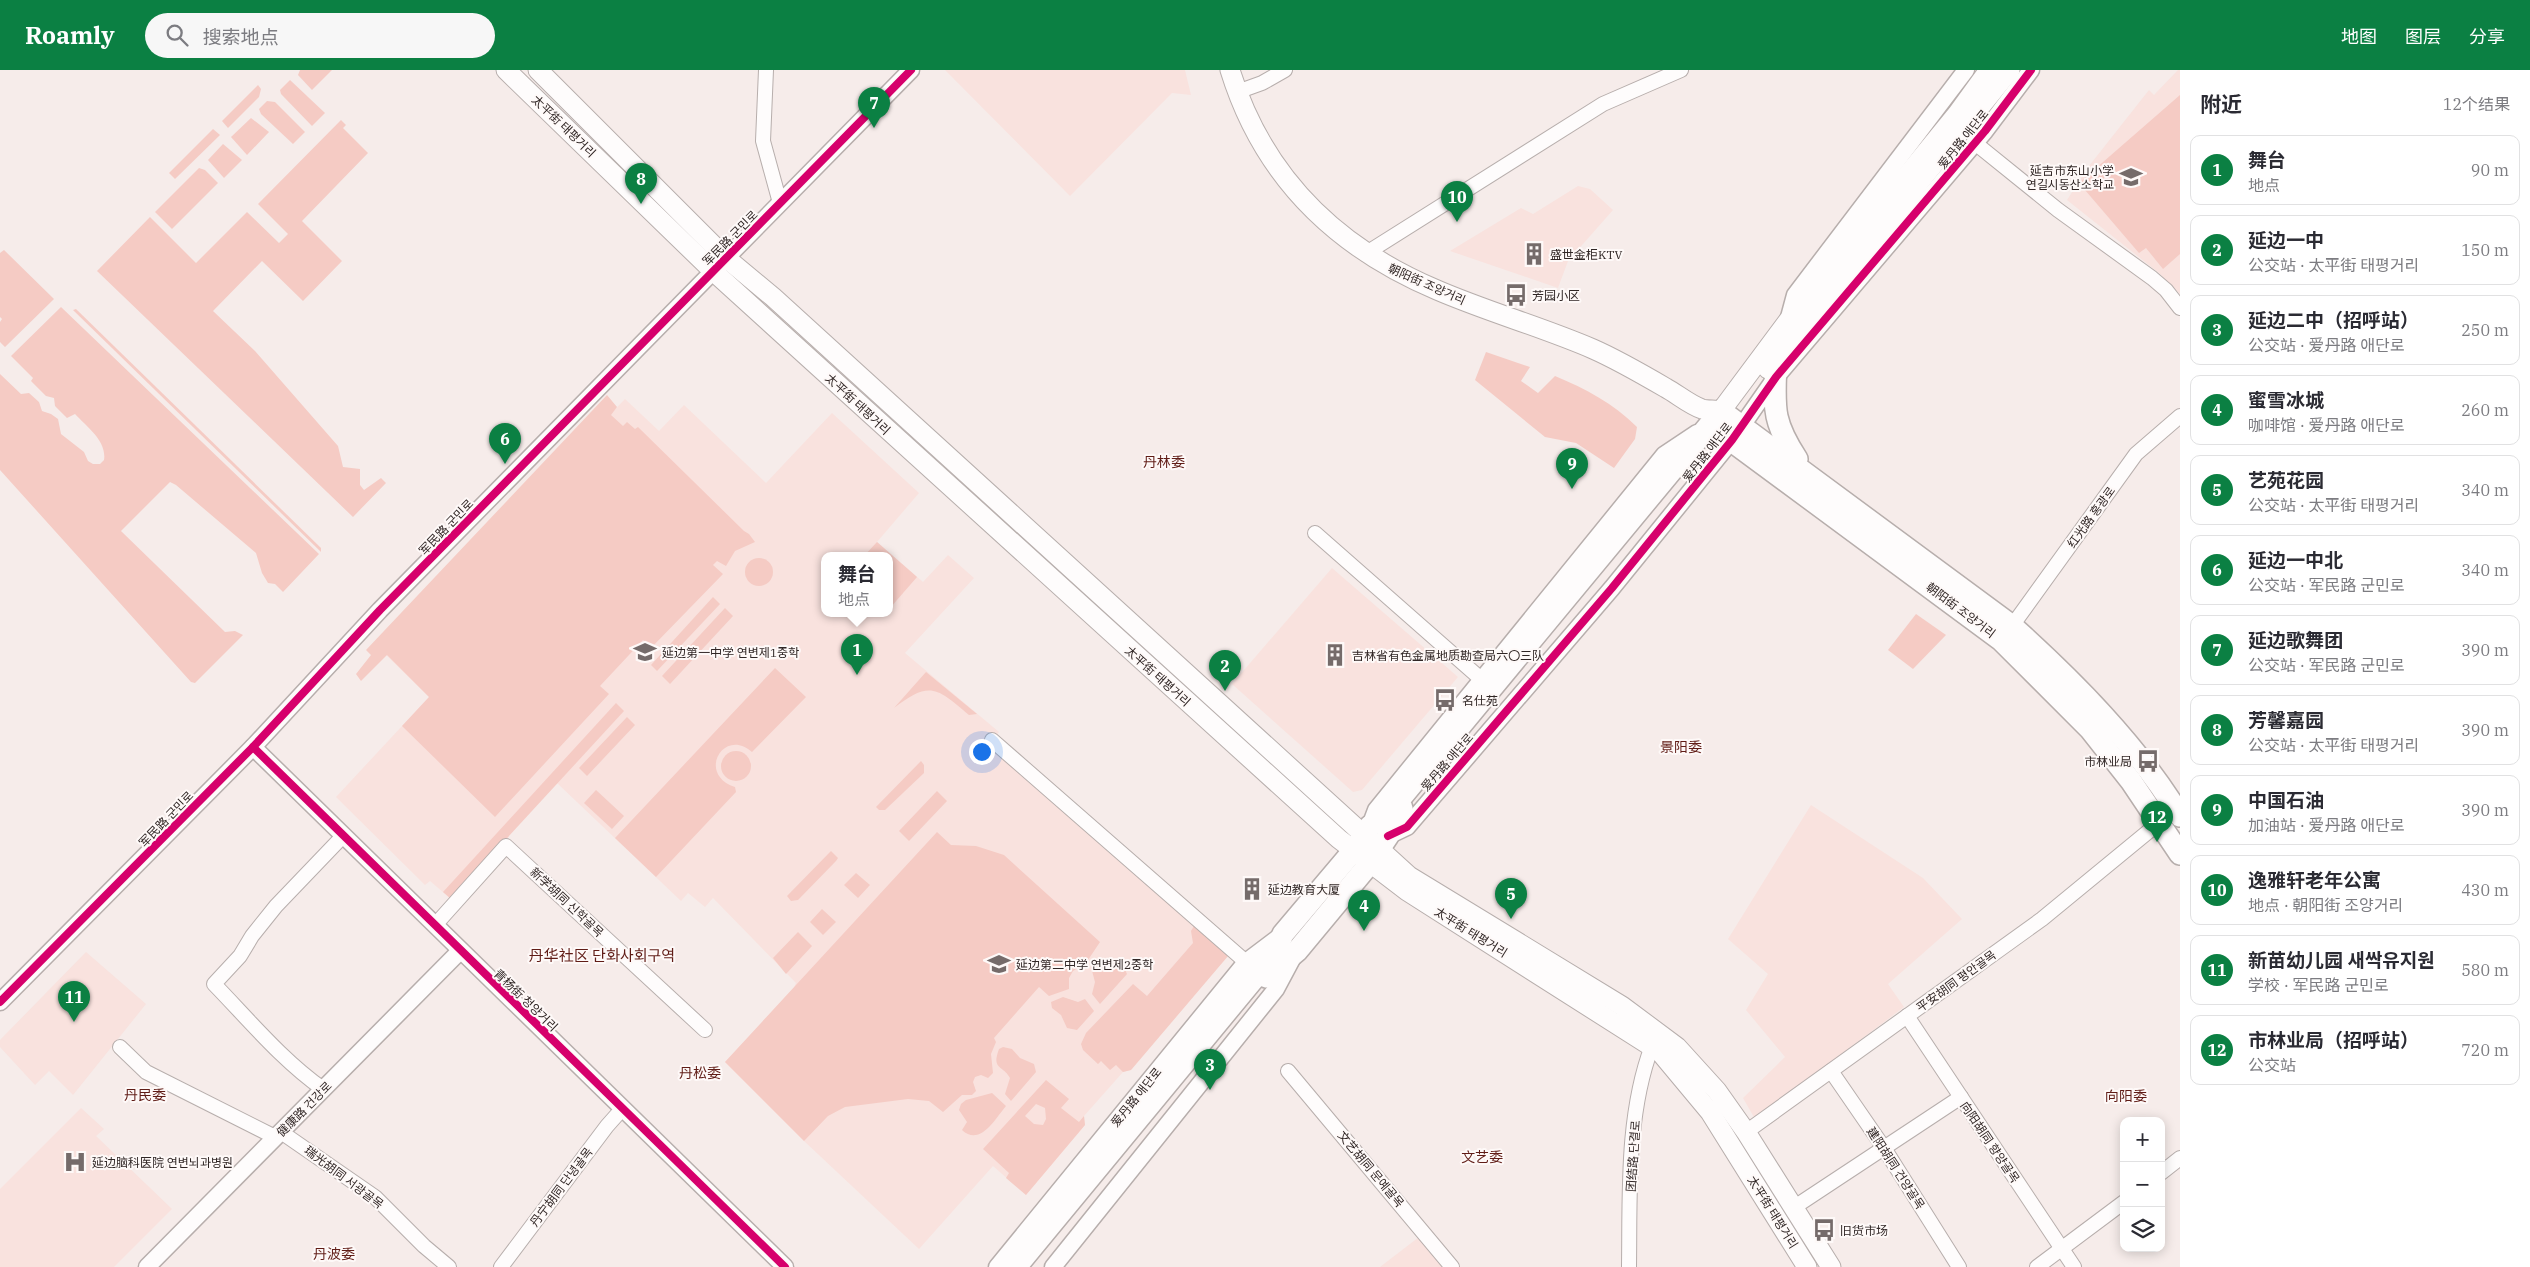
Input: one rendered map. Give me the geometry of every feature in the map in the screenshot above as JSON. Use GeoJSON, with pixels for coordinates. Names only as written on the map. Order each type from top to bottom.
{"type":"FeatureCollection","features":[{"type":"Feature","properties":{"kind":"main road","name":"太平街 태평거리"},"geometry":{"type":"LineString","coordinates":[[506,70],[720,264],[773,297],[1409,876],[1622,1006],[1663,1034],[1711,1084],[1746,1132],[1831,1267]]}},
{"type":"Feature","properties":{"kind":"main road","name":"太平街 태평거리"},"geometry":{"type":"LineString","coordinates":[[538,70],[720,264]]}},
{"type":"Feature","properties":{"kind":"main road","name":"朝阳街 조양거리"},"geometry":{"type":"LineString","coordinates":[[1230,70],[1236,92],[1252,129],[1286,180],[1324,221],[1366,254],[1438,291],[1571,340],[1614,359],[1807,474],[2012,626],[2051,661],[2121,736],[2170,819],[2180,854]]}},
{"type":"Feature","properties":{"kind":"main road","name":"爱丹路 애단로"},"geometry":{"type":"LineString","coordinates":[[1722,422],[1788,321],[1957,114],[1989,70]]}},
{"type":"Feature","properties":{"kind":"main road","name":"爱丹路 애단로"},"geometry":{"type":"LineString","coordinates":[[1030,1267],[1265,978],[1297,951],[1342,898],[1385,817],[1722,422],[1776,368],[2010,70]]}},
{"type":"Feature","properties":{"kind":"main road"},"geometry":{"type":"LineString","coordinates":[[1776,368],[1774,398],[1778,427],[1807,474]]}},
{"type":"Feature","properties":{"kind":"main road","name":"朝阳街 조양거리"},"geometry":{"type":"LineString","coordinates":[[1722,422],[2001,640],[2090,728],[2126,773],[2170,819]]}},
{"type":"Feature","properties":{"kind":"main road","name":"太平街 태평거리"},"geometry":{"type":"LineString","coordinates":[[1371,843],[1407,891],[1652,1046],[1685,1080],[1710,1112],[1807,1267]]}},
{"type":"Feature","properties":{"kind":"main road","name":"爱丹路 애단로"},"geometry":{"type":"LineString","coordinates":[[1016,1267],[1275,953],[1282,934],[1325,884],[1371,843]]}},
{"type":"Feature","properties":{"kind":"main road"},"geometry":{"type":"LineString","coordinates":[[1325,884],[1342,898]]}},
{"type":"Feature","properties":{"kind":"street"},"geometry":{"type":"LineString","coordinates":[[766,70],[762,141],[780,203]]}},
{"type":"Feature","properties":{"kind":"street","name":"军民路 군민로"},"geometry":{"type":"LineString","coordinates":[[0,1002],[253,747],[380,610],[911,70]]}},
{"type":"Feature","properties":{"kind":"street"},"geometry":{"type":"LineString","coordinates":[[1236,92],[1262,83],[1285,70]]}},
{"type":"Feature","properties":{"kind":"street"},"geometry":{"type":"LineString","coordinates":[[1366,254],[1603,104],[1681,70]]}},
{"type":"Feature","properties":{"kind":"street","name":"爱丹路 애단로"},"geometry":{"type":"LineString","coordinates":[[1788,321],[1795,295],[1966,70]]}},
{"type":"Feature","properties":{"kind":"street","name":"爱丹路 애단로"},"geometry":{"type":"LineString","coordinates":[[1776,368],[1975,143],[2030,70]]}},
{"type":"Feature","properties":{"kind":"street"},"geometry":{"type":"LineString","coordinates":[[1975,143],[2058,210],[2152,278],[2166,290],[2180,308]]}},
{"type":"Feature","properties":{"kind":"street","name":"红光路 홍광로"},"geometry":{"type":"LineString","coordinates":[[2012,626],[2136,454],[2180,416]]}},
{"type":"Feature","properties":{"kind":"street","name":"爱丹路 애단로"},"geometry":{"type":"LineString","coordinates":[[1371,843],[1376,810],[1664,455],[1722,422]]}},
{"type":"Feature","properties":{"kind":"street","name":"爱丹路 애단로"},"geometry":{"type":"LineString","coordinates":[[1371,843],[1407,827],[1612,588],[1722,422]]}},
{"type":"Feature","properties":{"kind":"street"},"geometry":{"type":"LineString","coordinates":[[1315,533],[1481,680]]}},
{"type":"Feature","properties":{"kind":"street"},"geometry":{"type":"LineString","coordinates":[[992,740],[1246,962]]}},
{"type":"Feature","properties":{"kind":"street","name":"青杨街 청양거리"},"geometry":{"type":"LineString","coordinates":[[253,747],[785,1267]]}},
{"type":"Feature","properties":{"kind":"street","name":"平安胡同 평안골목"},"geometry":{"type":"LineString","coordinates":[[1746,1132],[2042,919],[2170,819]]}},
{"type":"Feature","properties":{"kind":"street"},"geometry":{"type":"LineString","coordinates":[[324,1089],[295,1066],[214,984],[240,956],[252,936],[276,906],[344,835]]}},
{"type":"Feature","properties":{"kind":"street","name":"新学胡同 신학골목"},"geometry":{"type":"LineString","coordinates":[[436,924],[506,846],[705,1030]]}},
{"type":"Feature","properties":{"kind":"street","name":"爱丹路 애단로"},"geometry":{"type":"LineString","coordinates":[[996,1267],[1246,962],[1282,934]]}},
{"type":"Feature","properties":{"kind":"street","name":"健康路 건강로"},"geometry":{"type":"LineString","coordinates":[[146,1267],[460,951]]}},
{"type":"Feature","properties":{"kind":"street","name":"爱丹路 애단로"},"geometry":{"type":"LineString","coordinates":[[1053,1267],[1276,989],[1297,951]]}},
{"type":"Feature","properties":{"kind":"street","name":"向阳胡同 향양골목"},"geometry":{"type":"LineString","coordinates":[[1906,1016],[2074,1267]]}},
{"type":"Feature","properties":{"kind":"street","name":"团结路 단결로"},"geometry":{"type":"LineString","coordinates":[[1629,1267],[1630,1184],[1635,1123],[1646,1064],[1652,1046]]}},
{"type":"Feature","properties":{"kind":"street","name":"瑞光胡同 서광골목"},"geometry":{"type":"LineString","coordinates":[[120,1047],[146,1072],[278,1135],[375,1197],[424,1246],[449,1267]]}},
{"type":"Feature","properties":{"kind":"street","name":"建阳胡同 건양골목"},"geometry":{"type":"LineString","coordinates":[[1831,1071],[1884,1148],[1959,1267]]}},
{"type":"Feature","properties":{"kind":"street","name":"文艺胡同 문예골목"},"geometry":{"type":"LineString","coordinates":[[1288,1072],[1452,1267]]}},
{"type":"Feature","properties":{"kind":"street"},"geometry":{"type":"LineString","coordinates":[[1794,1208],[1961,1097]]}},
{"type":"Feature","properties":{"kind":"street","name":"丹宁胡同 단녕골목"},"geometry":{"type":"LineString","coordinates":[[501,1267],[623,1108]]}},
{"type":"Feature","properties":{"kind":"street"},"geometry":{"type":"LineString","coordinates":[[2165,1170],[2180,1158]]}},
{"type":"Feature","properties":{"kind":"street"},"geometry":{"type":"LineString","coordinates":[[2037,1267],[2120,1205]]}},
{"type":"Feature","properties":{"kind":"shaded area"},"geometry":{"type":"Polygon","coordinates":[[[300,70],[332,70],[312,90],[298,75],[300,70]]]}},
{"type":"Feature","properties":{"kind":"shaded area"},"geometry":{"type":"Polygon","coordinates":[[[945,70],[1185,70],[1191,95],[1172,93],[1070,196],[945,70]]]}},
{"type":"Feature","properties":{"kind":"shaded area","name":"延吉市东山小学 연길시동산소학교"},"geometry":{"type":"Polygon","coordinates":[[[2180,70],[2180,294],[2159,273],[2067,200],[2089,166],[2149,90],[2154,95],[2180,70]]]}},
{"type":"Feature","properties":{"kind":"shaded area"},"geometry":{"type":"Polygon","coordinates":[[[290,80],[325,113],[312,126],[281,94],[280,90],[290,80]]]}},
{"type":"Feature","properties":{"kind":"shaded area"},"geometry":{"type":"Polygon","coordinates":[[[258,85],[261,89],[259,97],[228,128],[222,121],[258,85]]]}},
{"type":"Feature","properties":{"kind":"shaded area","name":"延吉市东山小学 연길시동산소학교"},"geometry":{"type":"Polygon","coordinates":[[[2180,95],[2180,254],[2163,269],[2146,248],[2139,253],[2079,183],[2180,95]]]}},
{"type":"Feature","properties":{"kind":"shaded area"},"geometry":{"type":"Polygon","coordinates":[[[267,101],[275,102],[305,132],[293,144],[261,114],[259,109],[267,101]]]}},
{"type":"Feature","properties":{"kind":"shaded area"},"geometry":{"type":"Polygon","coordinates":[[[251,118],[269,132],[247,155],[231,137],[251,118]]]}},
{"type":"Feature","properties":{"kind":"shaded area"},"geometry":{"type":"Polygon","coordinates":[[[341,120],[346,125],[343,128],[368,153],[302,221],[342,261],[303,301],[262,261],[213,311],[255,351],[338,446],[343,467],[360,469],[360,485],[364,490],[381,478],[386,483],[353,517],[97,271],[150,217],[196,263],[247,212],[279,243],[288,234],[258,204],[341,120]]]}},
{"type":"Feature","properties":{"kind":"shaded area"},"geometry":{"type":"Polygon","coordinates":[[[213,129],[220,135],[175,179],[169,173],[213,129]]]}},
{"type":"Feature","properties":{"kind":"shaded area"},"geometry":{"type":"Polygon","coordinates":[[[223,144],[242,160],[224,178],[208,160],[223,144]]]}},
{"type":"Feature","properties":{"kind":"shaded area"},"geometry":{"type":"Polygon","coordinates":[[[199,168],[205,170],[218,183],[172,229],[155,212],[199,168]]]}},
{"type":"Feature","properties":{"kind":"shaded area"},"geometry":{"type":"Polygon","coordinates":[[[1578,186],[1590,189],[1613,210],[1568,261],[1558,288],[1450,251],[1521,208],[1533,214],[1578,186]]]}},
{"type":"Feature","properties":{"kind":"shaded area"},"geometry":{"type":"Polygon","coordinates":[[[4,250],[54,299],[5,347],[0,342],[0,322],[2,319],[0,317],[0,253],[4,250]]]}},
{"type":"Feature","properties":{"kind":"shaded area"},"geometry":{"type":"Polygon","coordinates":[[[61,307],[319,554],[283,592],[275,584],[268,583],[262,573],[256,553],[176,485],[170,482],[121,531],[225,632],[235,631],[243,635],[195,683],[191,682],[0,470],[0,374],[21,394],[29,393],[39,402],[42,411],[58,419],[61,434],[84,452],[88,461],[93,464],[100,464],[104,460],[102,447],[90,429],[75,414],[67,418],[55,406],[54,398],[46,396],[31,381],[33,378],[11,356],[61,307]]]}},
{"type":"Feature","properties":{"kind":"shaded area"},"geometry":{"type":"Polygon","coordinates":[[[76,309],[321,548],[321,552],[73,310],[76,309]]]}},
{"type":"Feature","properties":{"kind":"shaded area"},"geometry":{"type":"Polygon","coordinates":[[[1486,352],[1530,367],[1521,381],[1538,393],[1555,376],[1599,397],[1628,418],[1637,427],[1635,439],[1614,468],[1576,443],[1545,437],[1475,380],[1486,352]]]}},
{"type":"Feature","properties":{"kind":"shaded area"},"geometry":{"type":"Polygon","coordinates":[[[607,395],[617,407],[611,415],[623,426],[627,422],[635,429],[638,427],[755,542],[735,551],[726,566],[717,561],[713,565],[723,574],[652,647],[643,640],[600,686],[609,694],[495,817],[402,726],[429,697],[387,655],[361,681],[356,674],[371,655],[366,650],[607,395]]]}},
{"type":"Feature","properties":{"kind":"shaded area"},"geometry":{"type":"Polygon","coordinates":[[[625,399],[659,431],[684,405],[766,483],[832,413],[919,493],[877,542],[888,552],[821,552],[821,617],[893,617],[893,556],[923,582],[948,555],[974,578],[905,653],[999,732],[988,745],[1228,956],[1131,1070],[1123,1072],[1084,1116],[1085,1125],[1026,1195],[993,1166],[919,1249],[804,1141],[725,1062],[794,988],[796,983],[713,898],[705,907],[688,893],[681,901],[557,783],[451,899],[430,881],[425,885],[336,797],[429,697],[382,651],[625,399]]]}},
{"type":"Feature","properties":{"kind":"shaded area"},"geometry":{"type":"Polygon","coordinates":[[[877,542],[888,552],[868,552],[877,542]]]}},
{"type":"Feature","properties":{"kind":"shaded area"},"geometry":{"type":"Polygon","coordinates":[[[893,556],[917,577],[893,605],[893,556]]]}},
{"type":"Feature","properties":{"kind":"shaded area"},"geometry":{"type":"Polygon","coordinates":[[[759,558],[769,562],[773,572],[769,582],[759,586],[749,582],[745,572],[749,562],[759,558]]]}},
{"type":"Feature","properties":{"kind":"shaded area"},"geometry":{"type":"Polygon","coordinates":[[[1332,568],[1458,677],[1362,790],[1353,792],[1232,684],[1332,568]]]}},
{"type":"Feature","properties":{"kind":"shaded area"},"geometry":{"type":"Polygon","coordinates":[[[713,597],[720,604],[657,671],[651,665],[713,597]]]}},
{"type":"Feature","properties":{"kind":"shaded area"},"geometry":{"type":"Polygon","coordinates":[[[725,608],[733,616],[670,684],[662,676],[725,608]]]}},
{"type":"Feature","properties":{"kind":"shaded area"},"geometry":{"type":"Polygon","coordinates":[[[1916,614],[1946,635],[1913,669],[1888,650],[1916,614]]]}},
{"type":"Feature","properties":{"kind":"shaded area"},"geometry":{"type":"Polygon","coordinates":[[[775,668],[806,697],[752,752],[742,746],[732,745],[718,755],[717,773],[723,781],[735,787],[736,792],[656,877],[615,838],[775,668]]]}},
{"type":"Feature","properties":{"kind":"shaded area"},"geometry":{"type":"Polygon","coordinates":[[[926,672],[977,714],[969,715],[949,699],[933,691],[916,693],[894,708],[926,672]]]}},
{"type":"Feature","properties":{"kind":"shaded area"},"geometry":{"type":"Polygon","coordinates":[[[616,703],[624,711],[451,899],[443,892],[616,703]]]}},
{"type":"Feature","properties":{"kind":"shaded area"},"geometry":{"type":"Polygon","coordinates":[[[627,717],[635,725],[587,776],[579,768],[627,717]]]}},
{"type":"Feature","properties":{"kind":"shaded area"},"geometry":{"type":"Polygon","coordinates":[[[736,751],[747,755],[751,766],[747,777],[736,781],[725,777],[721,766],[725,755],[736,751]]]}},
{"type":"Feature","properties":{"kind":"shaded area"},"geometry":{"type":"Polygon","coordinates":[[[921,761],[924,765],[924,773],[885,810],[879,810],[876,807],[921,761]]]}},
{"type":"Feature","properties":{"kind":"shaded area"},"geometry":{"type":"Polygon","coordinates":[[[596,790],[624,816],[612,829],[584,803],[596,790]]]}},
{"type":"Feature","properties":{"kind":"shaded area"},"geometry":{"type":"Polygon","coordinates":[[[937,791],[947,801],[909,841],[899,831],[937,791]]]}},
{"type":"Feature","properties":{"kind":"shaded area"},"geometry":{"type":"Polygon","coordinates":[[[1811,805],[1923,878],[1962,919],[1888,984],[1904,1007],[1755,1119],[1743,1098],[1785,1057],[1746,1010],[1768,974],[1728,939],[1811,805]]]}},
{"type":"Feature","properties":{"kind":"shaded area"},"geometry":{"type":"Polygon","coordinates":[[[937,832],[951,845],[976,846],[1004,855],[1100,942],[1086,963],[1073,971],[1069,978],[1069,989],[1049,996],[1039,987],[994,1038],[996,1042],[991,1054],[993,1073],[988,1078],[981,1075],[975,1077],[973,1082],[976,1091],[972,1095],[962,1095],[943,1112],[929,1101],[908,1099],[845,1107],[828,1116],[804,1141],[725,1062],[937,832]]]}},
{"type":"Feature","properties":{"kind":"shaded area"},"geometry":{"type":"Polygon","coordinates":[[[831,851],[838,858],[836,861],[798,900],[791,901],[787,896],[831,851]]]}},
{"type":"Feature","properties":{"kind":"shaded area"},"geometry":{"type":"Polygon","coordinates":[[[856,873],[870,885],[858,898],[844,885],[856,873]]]}},
{"type":"Feature","properties":{"kind":"shaded area"},"geometry":{"type":"Polygon","coordinates":[[[822,909],[836,922],[823,935],[810,922],[822,909]]]}},
{"type":"Feature","properties":{"kind":"shaded area"},"geometry":{"type":"Polygon","coordinates":[[[1194,926],[1228,956],[1131,1070],[1123,1072],[1116,1065],[1110,1070],[1101,1061],[1098,1064],[1083,1050],[1081,1044],[1086,1033],[1133,984],[1147,996],[1193,943],[1191,931],[1194,926]]]}},
{"type":"Feature","properties":{"kind":"shaded area"},"geometry":{"type":"Polygon","coordinates":[[[798,932],[812,946],[786,974],[773,958],[798,932]]]}},
{"type":"Feature","properties":{"kind":"shaded area"},"geometry":{"type":"Polygon","coordinates":[[[86,952],[146,1004],[73,1095],[49,1071],[35,1085],[0,1047],[0,1040],[86,952]]]}},
{"type":"Feature","properties":{"kind":"shaded area"},"geometry":{"type":"Polygon","coordinates":[[[1120,959],[1127,974],[1100,1004],[1092,994],[1095,982],[1091,967],[1098,961],[1109,965],[1120,959]]]}},
{"type":"Feature","properties":{"kind":"shaded area"},"geometry":{"type":"Polygon","coordinates":[[[1063,997],[1078,1002],[1085,999],[1094,1011],[1077,1030],[1067,1028],[1061,1015],[1052,1008],[1051,1002],[1063,997]]]}},
{"type":"Feature","properties":{"kind":"shaded area"},"geometry":{"type":"Polygon","coordinates":[[[1003,1047],[1012,1049],[1020,1058],[1034,1064],[1036,1072],[1011,1101],[1005,1094],[1010,1078],[996,1061],[999,1049],[1003,1047]]]}},
{"type":"Feature","properties":{"kind":"shaded area"},"geometry":{"type":"Polygon","coordinates":[[[1046,1080],[1069,1099],[1061,1108],[1079,1122],[1084,1116],[1085,1125],[1026,1195],[1006,1178],[1009,1173],[983,1149],[1046,1080]],[[1036,1104],[1025,1116],[1034,1124],[1043,1125],[1046,1119],[1045,1108],[1036,1104]]]}},
{"type":"Feature","properties":{"kind":"shaded area"},"geometry":{"type":"Polygon","coordinates":[[[992,1093],[1006,1106],[997,1118],[981,1133],[975,1135],[962,1130],[967,1122],[959,1110],[961,1104],[966,1100],[992,1093]]]}},
{"type":"Feature","properties":{"kind":"shaded area","name":"延边脑科医院 연변뇌과병원"},"geometry":{"type":"Polygon","coordinates":[[[81,1108],[104,1129],[96,1136],[172,1209],[114,1267],[0,1267],[0,1189],[81,1108]]]}},
{"type":"Feature","properties":{"kind":"shaded area"},"geometry":{"type":"Polygon","coordinates":[[[1423,1234],[1446,1267],[1380,1267],[1423,1234]]]}},
{"type":"Feature","properties":{"kind":"cycle path"},"geometry":{"type":"LineString","coordinates":[[0,1002],[253,747],[380,610],[911,70]]}},
{"type":"Feature","properties":{"kind":"cycle path"},"geometry":{"type":"LineString","coordinates":[[1388,836],[1407,827],[1612,588],[1732,440],[1776,377],[1985,131],[2031,70]]}},
{"type":"Feature","properties":{"kind":"cycle path"},"geometry":{"type":"LineString","coordinates":[[253,747],[785,1267]]}},
{"type":"Feature","properties":{"kind":"place","name":"延边歌舞团"},"geometry":{"type":"Point","coordinates":[874,128]}},
{"type":"Feature","properties":{"kind":"place","name":"延吉市东山小学 연길시동산소학교"},"geometry":{"type":"Point","coordinates":[2131,177]}},
{"type":"Feature","properties":{"kind":"place","name":"芳馨嘉园"},"geometry":{"type":"Point","coordinates":[641,204]}},
{"type":"Feature","properties":{"kind":"place","name":"逸雅轩老年公寓"},"geometry":{"type":"Point","coordinates":[1457,222]}},
{"type":"Feature","properties":{"kind":"place","name":"盛世金柜KTV"},"geometry":{"type":"Point","coordinates":[1534,254]}},
{"type":"Feature","properties":{"kind":"place","name":"芳园小区"},"geometry":{"type":"Point","coordinates":[1516,295]}},
{"type":"Feature","properties":{"kind":"place","name":"延边一中北"},"geometry":{"type":"Point","coordinates":[505,464]}},
{"type":"Feature","properties":{"kind":"place","name":"中国石油"},"geometry":{"type":"Point","coordinates":[1572,489]}},
{"type":"Feature","properties":{"kind":"place","name":"延边第一中学 연변제1중학"},"geometry":{"type":"Point","coordinates":[645,652]}},
{"type":"Feature","properties":{"kind":"place","name":"吉林省有色金属地质勘查局六〇三队"},"geometry":{"type":"Point","coordinates":[1335,655]}},
{"type":"Feature","properties":{"kind":"place","name":"舞台"},"geometry":{"type":"Point","coordinates":[857,675]}},
{"type":"Feature","properties":{"kind":"place","name":"延边一中"},"geometry":{"type":"Point","coordinates":[1225,691]}},
{"type":"Feature","properties":{"kind":"place","name":"名仕苑"},"geometry":{"type":"Point","coordinates":[1445,700]}},
{"type":"Feature","properties":{"kind":"place","name":"市林业局"},"geometry":{"type":"Point","coordinates":[2148,761]}},
{"type":"Feature","properties":{"kind":"place","name":"市林业局（招呼站）"},"geometry":{"type":"Point","coordinates":[2157,842]}},
{"type":"Feature","properties":{"kind":"place","name":"延边教育大厦"},"geometry":{"type":"Point","coordinates":[1252,889]}},
{"type":"Feature","properties":{"kind":"place","name":"艺苑花园"},"geometry":{"type":"Point","coordinates":[1511,919]}},
{"type":"Feature","properties":{"kind":"place","name":"蜜雪冰城"},"geometry":{"type":"Point","coordinates":[1364,931]}},
{"type":"Feature","properties":{"kind":"place","name":"延边第二中学 연변제2중학"},"geometry":{"type":"Point","coordinates":[999,964]}},
{"type":"Feature","properties":{"kind":"place","name":"新苗幼儿园 새싹유지원"},"geometry":{"type":"Point","coordinates":[74,1022]}},
{"type":"Feature","properties":{"kind":"place","name":"延边二中（招呼站）"},"geometry":{"type":"Point","coordinates":[1210,1090]}},
{"type":"Feature","properties":{"kind":"place","name":"延边脑科医院 연변뇌과병원"},"geometry":{"type":"Point","coordinates":[75,1162]}},
{"type":"Feature","properties":{"kind":"place","name":"旧货市场"},"geometry":{"type":"Point","coordinates":[1824,1230]}},
{"type":"Feature","properties":{"kind":"district","name":"丹林委"},"geometry":{"type":"Point","coordinates":[1164,462]}},
{"type":"Feature","properties":{"kind":"district","name":"景阳委"},"geometry":{"type":"Point","coordinates":[1681,747]}},
{"type":"Feature","properties":{"kind":"district","name":"丹华社区 단화사회구역"},"geometry":{"type":"Point","coordinates":[602,955]}},
{"type":"Feature","properties":{"kind":"district","name":"丹松委"},"geometry":{"type":"Point","coordinates":[700,1073]}},
{"type":"Feature","properties":{"kind":"district","name":"丹民委"},"geometry":{"type":"Point","coordinates":[145,1095]}},
{"type":"Feature","properties":{"kind":"district","name":"向阳委"},"geometry":{"type":"Point","coordinates":[2126,1096]}},
{"type":"Feature","properties":{"kind":"district","name":"文艺委"},"geometry":{"type":"Point","coordinates":[1482,1157]}},
{"type":"Feature","properties":{"kind":"district","name":"丹波委"},"geometry":{"type":"Point","coordinates":[334,1254]}}]}
